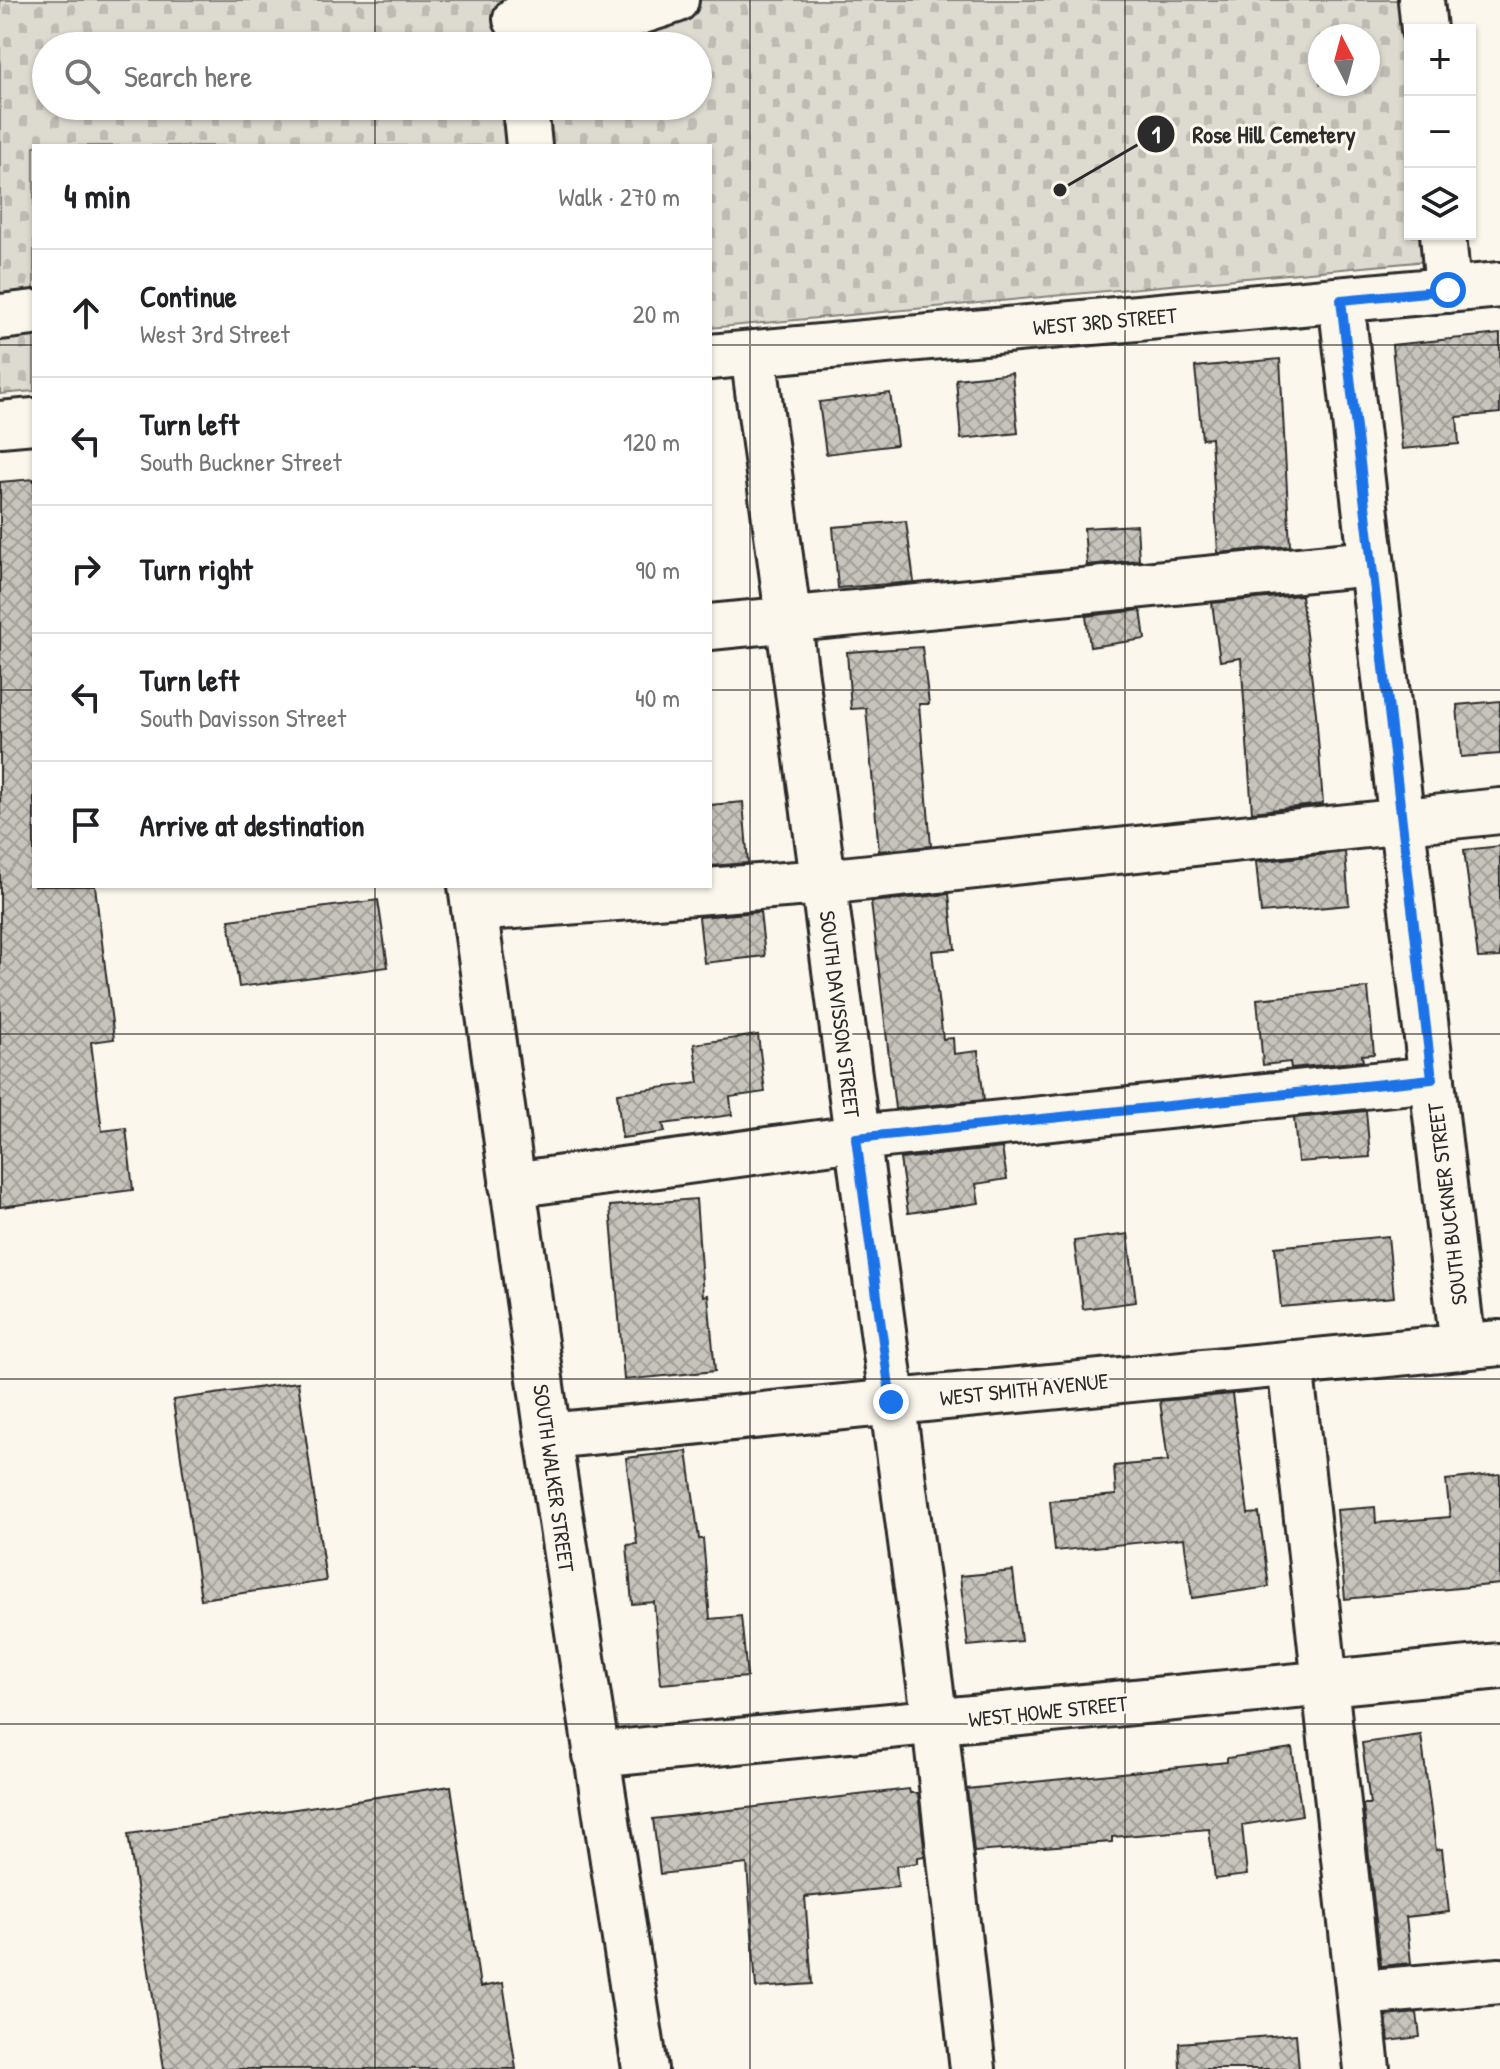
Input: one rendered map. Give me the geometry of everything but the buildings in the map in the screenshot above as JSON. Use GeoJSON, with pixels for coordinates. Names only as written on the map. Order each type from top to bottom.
{"type":"FeatureCollection","features":[{"type":"Feature","properties":{"kind":"street"},"geometry":{"type":"LineString","coordinates":[[516,22],[630,15],[676,0]]}},
{"type":"Feature","properties":{"kind":"street"},"geometry":{"type":"LineString","coordinates":[[1421,0],[1423,24]]}},
{"type":"Feature","properties":{"kind":"street"},"geometry":{"type":"LineString","coordinates":[[526,120],[529,144]]}},
{"type":"Feature","properties":{"kind":"street"},"geometry":{"type":"LineString","coordinates":[[1444,240],[1448,290]]}},
{"type":"Feature","properties":{"kind":"street","name":"WEST 3RD STREET"},"geometry":{"type":"LineString","coordinates":[[712,357],[1500,285]]}},
{"type":"Feature","properties":{"kind":"street","name":"SOUTH BUCKNER STREET"},"geometry":{"type":"LineString","coordinates":[[1341,300],[1432,1079],[1482,1345]]}},
{"type":"Feature","properties":{"kind":"street"},"geometry":{"type":"LineString","coordinates":[[0,317],[32,313]]}},
{"type":"Feature","properties":{"kind":"street","name":"SOUTH DAVISSON STREET"},"geometry":{"type":"LineString","coordinates":[[753,353],[935,1722],[973,2069]]}},
{"type":"Feature","properties":{"kind":"street"},"geometry":{"type":"LineString","coordinates":[[0,424],[32,421]]}},
{"type":"Feature","properties":{"kind":"street"},"geometry":{"type":"LineString","coordinates":[[712,627],[1371,563]]}},
{"type":"Feature","properties":{"kind":"street"},"geometry":{"type":"LineString","coordinates":[[712,887],[823,882],[1500,811]]}},
{"type":"Feature","properties":{"kind":"street"},"geometry":{"type":"LineString","coordinates":[[472,897],[683,888]]}},
{"type":"Feature","properties":{"kind":"street","name":"SOUTH WALKER STREET"},"geometry":{"type":"LineString","coordinates":[[472,897],[595,1755],[645,2069]]}},
{"type":"Feature","properties":{"kind":"street"},"geometry":{"type":"LineString","coordinates":[[512,1185],[856,1138],[1432,1079]]}},
{"type":"Feature","properties":{"kind":"street","name":"WEST SMITH AVENUE"},"geometry":{"type":"LineString","coordinates":[[548,1436],[1482,1345]]}},
{"type":"Feature","properties":{"kind":"street"},"geometry":{"type":"LineString","coordinates":[[1290,1363],[1367,2069]]}},
{"type":"Feature","properties":{"kind":"street","name":"WEST HOWE STREET"},"geometry":{"type":"LineString","coordinates":[[595,1755],[1500,1666]]}},
{"type":"Feature","properties":{"kind":"street"},"geometry":{"type":"LineString","coordinates":[[1359,1993],[1500,1981]]}},
{"type":"Feature","properties":{"kind":"green space"},"geometry":{"type":"Polygon","coordinates":[[[0,0],[1413,0],[1411,24],[1404,24],[1404,240],[1436,240],[1438,260],[712,328],[712,144],[32,144],[32,391],[0,394],[0,0]]]}},
{"type":"Feature","properties":{"kind":"place","name":"Rose Hill Cemetery"},"geometry":{"type":"Point","coordinates":[1060,190]}},
{"type":"Feature","properties":{"kind":"route"},"geometry":{"type":"LineString","coordinates":[[891,1402],[856,1138],[1432,1079],[1341,300],[1448,290]]}}]}
